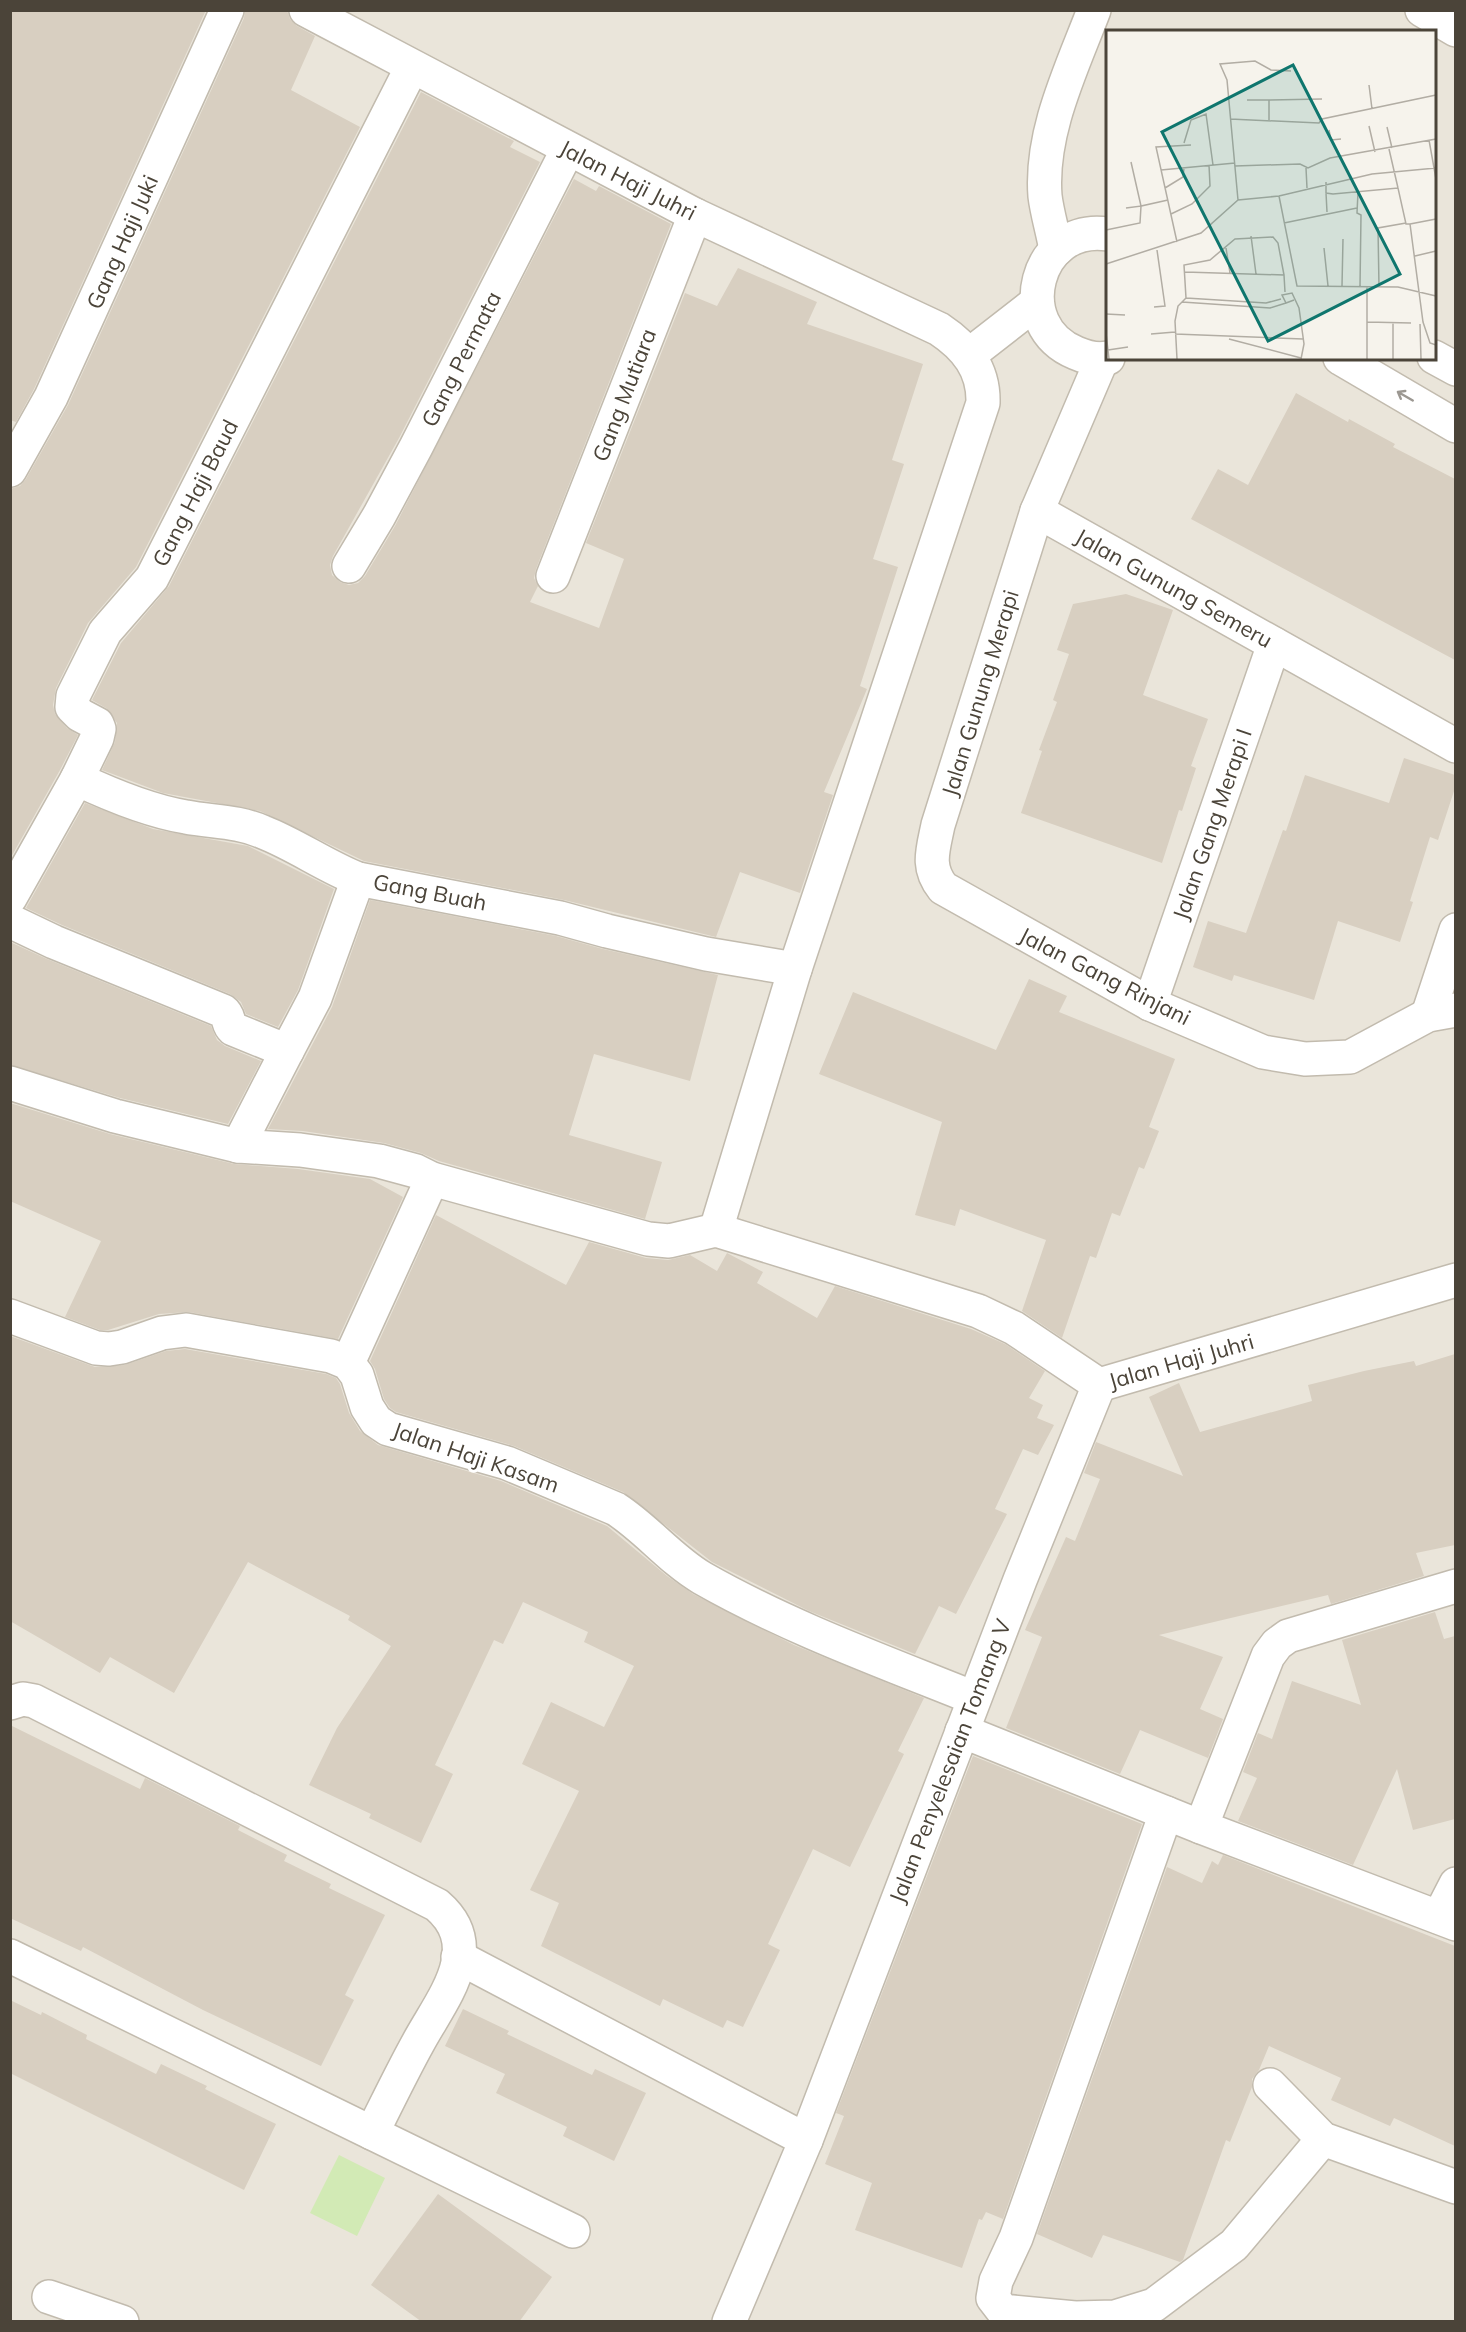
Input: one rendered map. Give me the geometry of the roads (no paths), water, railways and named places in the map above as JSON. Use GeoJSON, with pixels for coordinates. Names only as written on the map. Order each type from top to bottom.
{"type":"FeatureCollection","features":[{"type":"Feature","properties":{"kind":"street","name":"Gang Haji Juki"},"geometry":{"type":"LineString","coordinates":[[10,470],[51,397],[227,10]]}},
{"type":"Feature","properties":{"kind":"street","name":"Jalan Haji Juhri"},"geometry":{"type":"LineString","coordinates":[[306,10],[349,21],[412,67],[695,215],[939,329],[962,347]]}},
{"type":"Feature","properties":{"kind":"street"},"geometry":{"type":"LineString","coordinates":[[1056,250],[1045,195],[1048,152],[1059,104],[1094,10]]}},
{"type":"Feature","properties":{"kind":"street"},"geometry":{"type":"LineString","coordinates":[[1422,10],[1455,30]]}},
{"type":"Feature","properties":{"kind":"street","name":"Gang Haji Baud"},"geometry":{"type":"LineString","coordinates":[[10,898],[77,779],[97,738],[99,729],[97,724],[80,715],[72,707],[73,696],[105,632],[152,578],[412,67]]}},
{"type":"Feature","properties":{"kind":"street","name":"Gang Permata"},"geometry":{"type":"LineString","coordinates":[[349,566],[416,447],[568,149]]}},
{"type":"Feature","properties":{"kind":"street","name":"Gang Mutiara"},"geometry":{"type":"LineString","coordinates":[[553,576],[695,215]]}},
{"type":"Feature","properties":{"kind":"street"},"geometry":{"type":"LineString","coordinates":[[1037,511],[1105,358],[1083,356],[1066,349],[1051,336],[1042,320],[1037,302],[1038,283],[1044,265],[1056,250],[1069,240],[1085,234],[1106,234]]}},
{"type":"Feature","properties":{"kind":"street"},"geometry":{"type":"LineString","coordinates":[[10,1083],[114,1116],[238,1146],[300,1150],[379,1161],[416,1171],[432,1179],[648,1239],[669,1241],[716,1230],[795,969],[983,403],[983,387],[979,372],[962,347],[1037,302]]}},
{"type":"Feature","properties":{"kind":"street"},"geometry":{"type":"LineString","coordinates":[[1436,358],[1455,369]]}},
{"type":"Feature","properties":{"kind":"street"},"geometry":{"type":"LineString","coordinates":[[1343,360],[1455,426]]}},
{"type":"Feature","properties":{"kind":"street","name":"Jalan Gunung Semeru"},"geometry":{"type":"LineString","coordinates":[[1037,511],[1455,746]]}},
{"type":"Feature","properties":{"kind":"street","name":"Jalan Gunung Merapi"},"geometry":{"type":"LineString","coordinates":[[934,877],[932,862],[938,825],[1037,511]]}},
{"type":"Feature","properties":{"kind":"street","name":"Jalan Gang Merapi I"},"geometry":{"type":"LineString","coordinates":[[1150,1005],[1274,644]]}},
{"type":"Feature","properties":{"kind":"street","name":"Gang Buah"},"geometry":{"type":"LineString","coordinates":[[77,779],[110,795],[185,817],[226,821],[262,831],[358,879],[560,918],[706,954],[795,969]]}},
{"type":"Feature","properties":{"kind":"street","name":"Jalan Gang Rinjani"},"geometry":{"type":"LineString","coordinates":[[934,877],[943,888],[956,897],[1150,1005],[1263,1052],[1305,1059],[1350,1056],[1442,1013]]}},
{"type":"Feature","properties":{"kind":"street"},"geometry":{"type":"LineString","coordinates":[[238,1146],[315,998],[358,879]]}},
{"type":"Feature","properties":{"kind":"street"},"geometry":{"type":"LineString","coordinates":[[10,921],[54,942],[223,1011],[227,1015],[228,1024],[233,1029],[287,1051]]}},
{"type":"Feature","properties":{"kind":"street"},"geometry":{"type":"LineString","coordinates":[[1442,1013],[1455,930]]}},
{"type":"Feature","properties":{"kind":"street"},"geometry":{"type":"LineString","coordinates":[[12,1322],[96,1348],[122,1347],[162,1333],[186,1330],[331,1356],[348,1363],[432,1179]]}},
{"type":"Feature","properties":{"kind":"street","name":"Jalan Haji Juhri"},"geometry":{"type":"LineString","coordinates":[[716,1230],[978,1311],[1014,1328],[1099,1385],[1455,1280]]}},
{"type":"Feature","properties":{"kind":"street","name":"Jalan Haji Kasam"},"geometry":{"type":"LineString","coordinates":[[348,1363],[357,1375],[367,1407],[376,1421],[388,1429],[507,1463],[616,1509],[631,1519],[684,1566],[754,1606],[813,1633],[974,1698]]}},
{"type":"Feature","properties":{"kind":"street","name":"Jalan Penyelesaian Tomang V"},"geometry":{"type":"LineString","coordinates":[[729,2322],[806,2140],[974,1698],[1077,1433],[1099,1385]]}},
{"type":"Feature","properties":{"kind":"street"},"geometry":{"type":"LineString","coordinates":[[1201,1827],[1268,1656],[1277,1644],[1288,1636],[1455,1586]]}},
{"type":"Feature","properties":{"kind":"street"},"geometry":{"type":"LineString","coordinates":[[10,1704],[23,1699],[34,1701],[437,1905],[449,1915],[456,1926],[459,1940],[453,1982],[442,2005],[418,2042],[372,2133]]}},
{"type":"Feature","properties":{"kind":"street"},"geometry":{"type":"LineString","coordinates":[[962,1731],[1201,1827],[1447,1921],[1455,1884]]}},
{"type":"Feature","properties":{"kind":"street"},"geometry":{"type":"LineString","coordinates":[[1166,1812],[1016,2238],[996,2281],[993,2298],[1003,2311],[1075,2318],[1115,2318],[1154,2305],[1234,2245],[1323,2139]]}},
{"type":"Feature","properties":{"kind":"street"},"geometry":{"type":"LineString","coordinates":[[10,1956],[573,2231]]}},
{"type":"Feature","properties":{"kind":"street"},"geometry":{"type":"LineString","coordinates":[[458,1957],[806,2140]]}},
{"type":"Feature","properties":{"kind":"street"},"geometry":{"type":"LineString","coordinates":[[1270,2085],[1323,2139],[1455,2187]]}},
{"type":"Feature","properties":{"kind":"street"},"geometry":{"type":"LineString","coordinates":[[49,2297],[122,2322]]}}]}
